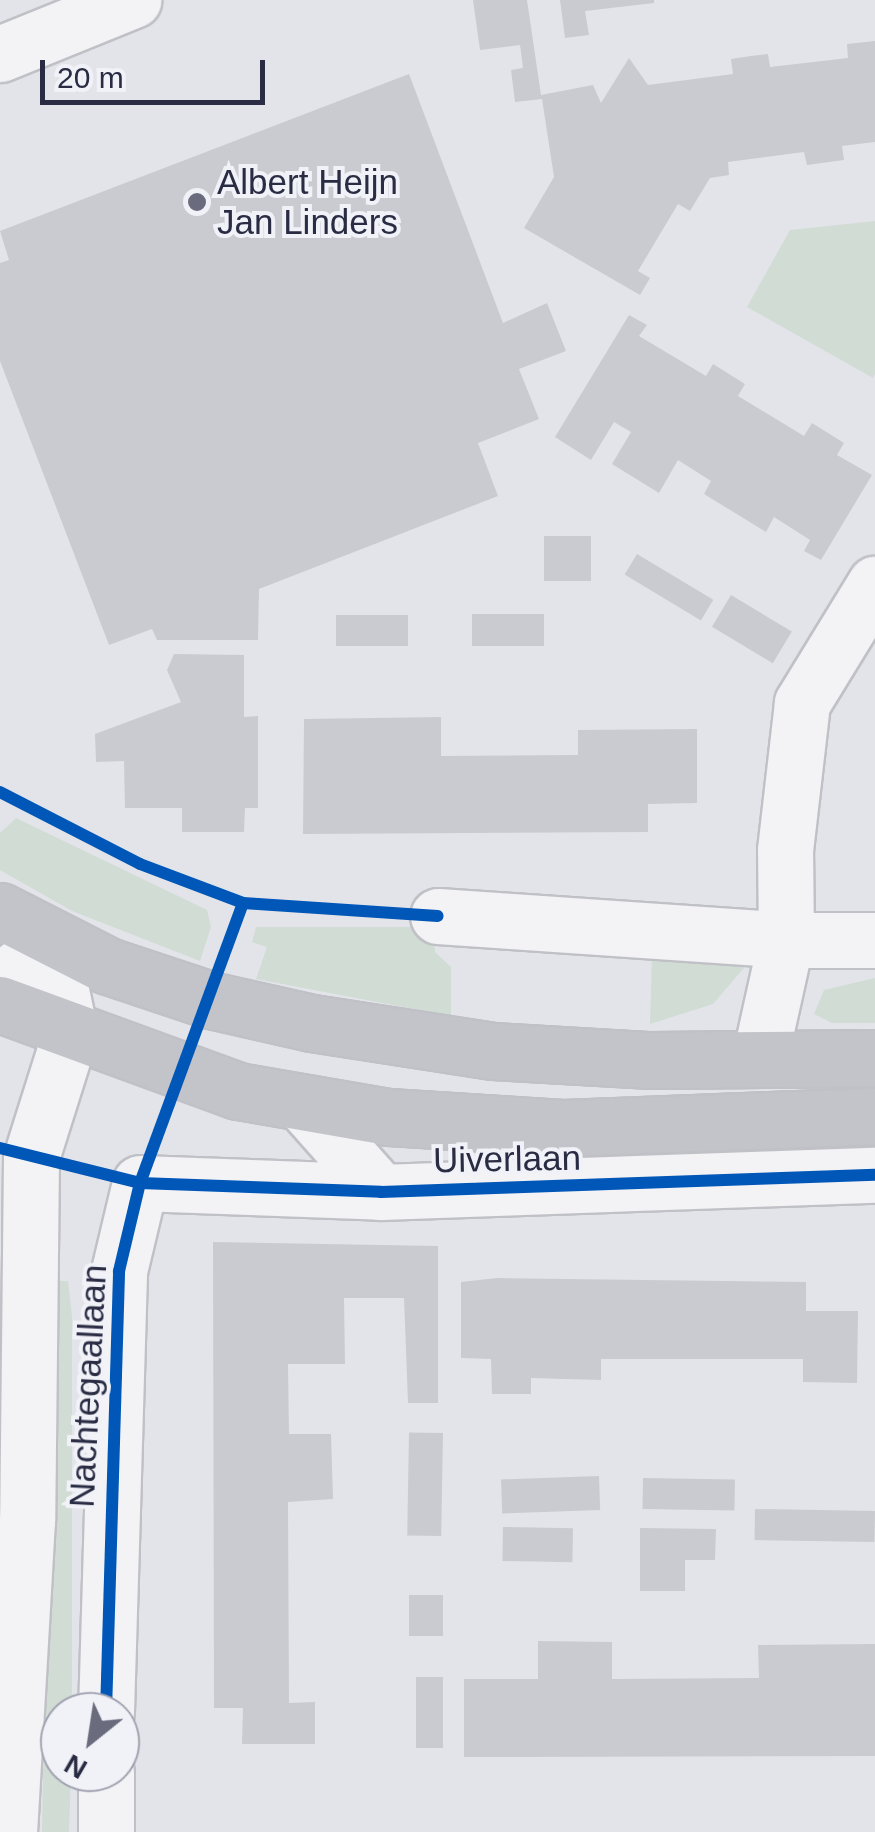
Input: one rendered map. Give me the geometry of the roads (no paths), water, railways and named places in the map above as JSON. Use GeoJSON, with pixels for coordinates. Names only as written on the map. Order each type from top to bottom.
{"type":"FeatureCollection","features":[{"type":"Feature","properties":{"kind":"main road"},"geometry":{"type":"LineString","coordinates":[[0,911],[51,942],[210,1000],[312,1023],[493,1051],[875,1058]]}},
{"type":"Feature","properties":{"kind":"main road","name":"Uiverlaan"},"geometry":{"type":"LineString","coordinates":[[0,1004],[70,1034],[238,1090],[304,1105],[563,1128],[875,1116]]}},
{"type":"Feature","properties":{"kind":"street"},"geometry":{"type":"LineString","coordinates":[[0,54],[132,0]]}},
{"type":"Feature","properties":{"kind":"street"},"geometry":{"type":"LineString","coordinates":[[760,1057],[786,940],[785,850],[802,703],[875,584]]}},
{"type":"Feature","properties":{"kind":"street"},"geometry":{"type":"LineString","coordinates":[[438,916],[786,940],[875,940]]}},
{"type":"Feature","properties":{"kind":"street"},"geometry":{"type":"LineString","coordinates":[[0,981],[51,942]]}},
{"type":"Feature","properties":{"kind":"street","name":"Nachtegaallaan"},"geometry":{"type":"LineString","coordinates":[[7,1808],[28,1520],[31,1158],[70,1034],[51,942]]}},
{"type":"Feature","properties":{"kind":"street"},"geometry":{"type":"LineString","coordinates":[[304,1105],[381,1192]]}},
{"type":"Feature","properties":{"kind":"street","name":"Uiverlaan"},"geometry":{"type":"LineString","coordinates":[[140,1183],[381,1192],[875,1175]]}},
{"type":"Feature","properties":{"kind":"street","name":"Nachtegaallaan"},"geometry":{"type":"LineString","coordinates":[[107,1692],[118,1271],[140,1183]]}},
{"type":"Feature","properties":{"kind":"street"},"geometry":{"type":"LineString","coordinates":[[106,1792],[106,1832]]}},
{"type":"Feature","properties":{"kind":"place","name":"Albert Heijn Jan Linders"},"geometry":{"type":"Point","coordinates":[197,202]}}]}
